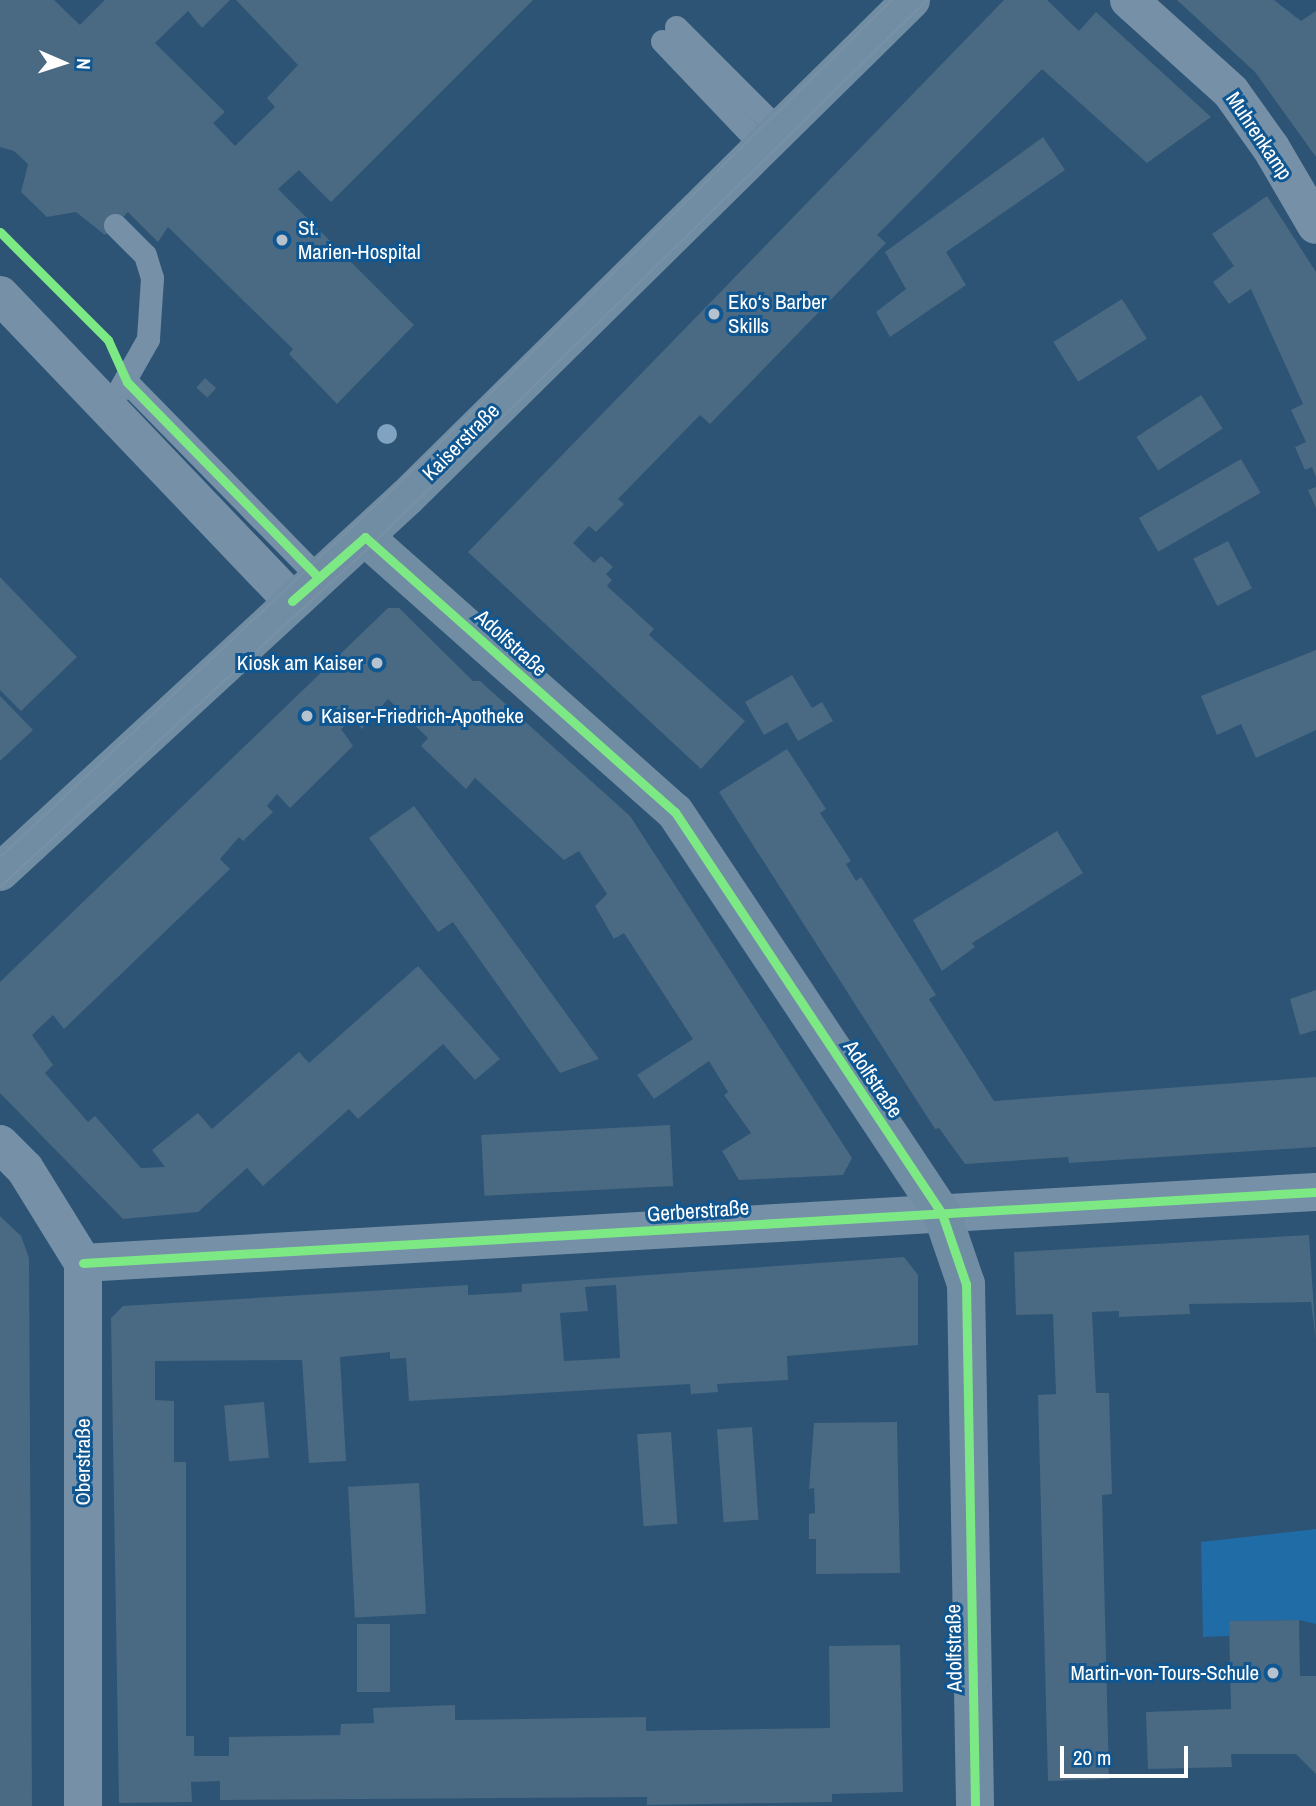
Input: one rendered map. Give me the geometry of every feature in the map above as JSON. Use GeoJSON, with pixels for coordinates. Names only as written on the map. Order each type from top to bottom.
{"type":"FeatureCollection","features":[{"type":"Feature","properties":{"kind":"street","name":"Kaiserstraße"},"geometry":{"type":"LineString","coordinates":[[0,872],[305,589],[365,537],[911,0]]}},
{"type":"Feature","properties":{"kind":"street","name":"Muhrenkamp"},"geometry":{"type":"LineString","coordinates":[[1129,0],[1231,92],[1271,148],[1316,225]]}},
{"type":"Feature","properties":{"kind":"street"},"geometry":{"type":"LineString","coordinates":[[0,295],[116,393],[305,589]]}},
{"type":"Feature","properties":{"kind":"street","name":"Adolfstraße"},"geometry":{"type":"LineString","coordinates":[[365,537],[675,812],[942,1213],[966,1284],[975,1806]]}},
{"type":"Feature","properties":{"kind":"street"},"geometry":{"type":"LineString","coordinates":[[0,1144],[25,1169],[83,1263]]}},
{"type":"Feature","properties":{"kind":"street","name":"Gerberstraße"},"geometry":{"type":"LineString","coordinates":[[83,1263],[1316,1192]]}},
{"type":"Feature","properties":{"kind":"street","name":"Oberstraße"},"geometry":{"type":"LineString","coordinates":[[83,1263],[83,1806]]}},
{"type":"Feature","properties":{"kind":"lane"},"geometry":{"type":"LineString","coordinates":[[669,34],[771,138]]}},
{"type":"Feature","properties":{"kind":"lane"},"geometry":{"type":"LineString","coordinates":[[115,225],[145,255],[152,278],[148,340],[116,393]]}},
{"type":"Feature","properties":{"kind":"shaded area"},"geometry":{"type":"Polygon","coordinates":[[[1316,1529],[1316,1624],[1299,1620],[1229,1621],[1229,1636],[1203,1637],[1201,1542],[1316,1529]]]}},
{"type":"Feature","properties":{"kind":"building"},"geometry":{"type":"Polygon","coordinates":[[[0,0],[54,0],[80,25],[105,0],[230,0],[202,28],[188,11],[155,43],[225,112],[213,123],[235,146],[275,107],[267,98],[298,65],[236,0],[533,0],[331,202],[299,170],[278,189],[414,325],[337,404],[289,354],[293,349],[168,227],[158,242],[128,212],[105,235],[76,212],[47,217],[21,192],[28,164],[14,151],[0,147],[0,0]]]}},
{"type":"Feature","properties":{"kind":"building"},"geometry":{"type":"Polygon","coordinates":[[[1004,0],[1047,0],[1079,31],[1096,12],[1211,117],[1147,163],[1042,69],[877,235],[886,243],[710,424],[700,415],[618,499],[624,504],[596,532],[589,526],[573,543],[594,563],[601,556],[613,567],[606,574],[612,580],[607,586],[654,629],[649,635],[745,721],[701,769],[468,552],[1004,0]]]}},
{"type":"Feature","properties":{"kind":"building"},"geometry":{"type":"Polygon","coordinates":[[[1177,0],[1274,0],[1301,21],[1316,11],[1316,157],[1255,72],[1177,0]]]}},
{"type":"Feature","properties":{"kind":"building"},"geometry":{"type":"Polygon","coordinates":[[[1043,137],[1065,170],[946,252],[966,285],[890,337],[876,312],[906,289],[885,252],[1043,137]]]}},
{"type":"Feature","properties":{"kind":"building"},"geometry":{"type":"Polygon","coordinates":[[[1267,196],[1316,272],[1316,477],[1312,467],[1305,470],[1295,447],[1306,442],[1291,410],[1303,404],[1251,289],[1229,304],[1213,282],[1234,266],[1212,234],[1267,196]]]}},
{"type":"Feature","properties":{"kind":"building"},"geometry":{"type":"Polygon","coordinates":[[[1122,299],[1147,339],[1078,382],[1053,342],[1122,299]]]}},
{"type":"Feature","properties":{"kind":"building"},"geometry":{"type":"Polygon","coordinates":[[[205,378],[216,388],[207,398],[196,388],[205,378]]]}},
{"type":"Feature","properties":{"kind":"building"},"geometry":{"type":"Polygon","coordinates":[[[1201,395],[1223,429],[1158,470],[1136,437],[1201,395]]]}},
{"type":"Feature","properties":{"kind":"building"},"geometry":{"type":"Polygon","coordinates":[[[1241,459],[1260,493],[1158,552],[1139,518],[1241,459]]]}},
{"type":"Feature","properties":{"kind":"building"},"geometry":{"type":"Polygon","coordinates":[[[1316,487],[1316,508],[1308,490],[1316,487]]]}},
{"type":"Feature","properties":{"kind":"building"},"geometry":{"type":"Polygon","coordinates":[[[1228,541],[1252,588],[1217,606],[1193,559],[1228,541]]]}},
{"type":"Feature","properties":{"kind":"building"},"geometry":{"type":"Polygon","coordinates":[[[0,577],[77,657],[21,711],[0,690],[0,577]]]}},
{"type":"Feature","properties":{"kind":"building"},"geometry":{"type":"Polygon","coordinates":[[[388,608],[399,608],[473,681],[480,681],[630,816],[852,1158],[843,1175],[739,1180],[722,1151],[751,1133],[724,1095],[728,1092],[709,1061],[654,1099],[637,1075],[693,1039],[624,933],[614,939],[595,906],[607,894],[579,851],[564,860],[475,778],[466,789],[421,746],[428,738],[388,699],[362,729],[353,719],[341,729],[353,746],[290,808],[277,794],[267,806],[273,812],[243,841],[239,837],[220,859],[230,869],[64,1029],[53,1015],[32,1035],[53,1065],[45,1073],[88,1122],[95,1116],[141,1168],[165,1167],[152,1150],[198,1113],[212,1129],[299,1052],[309,1063],[418,966],[500,1059],[475,1080],[443,1044],[358,1119],[349,1109],[263,1186],[247,1168],[198,1212],[123,1219],[0,1093],[0,982],[388,608]]]}},
{"type":"Feature","properties":{"kind":"building"},"geometry":{"type":"Polygon","coordinates":[[[1316,650],[1316,730],[1256,758],[1241,724],[1217,735],[1201,696],[1316,650]]]}},
{"type":"Feature","properties":{"kind":"building"},"geometry":{"type":"Polygon","coordinates":[[[792,675],[812,708],[822,702],[833,721],[798,741],[787,722],[764,735],[745,702],[792,675]]]}},
{"type":"Feature","properties":{"kind":"building"},"geometry":{"type":"Polygon","coordinates":[[[0,696],[33,730],[0,761],[0,696]]]}},
{"type":"Feature","properties":{"kind":"building"},"geometry":{"type":"Polygon","coordinates":[[[787,749],[826,809],[820,813],[851,861],[846,864],[856,881],[861,877],[936,995],[929,999],[994,1101],[1316,1077],[1316,1147],[1069,1163],[1068,1157],[965,1164],[939,1128],[935,1129],[719,792],[787,749]]]}},
{"type":"Feature","properties":{"kind":"building"},"geometry":{"type":"Polygon","coordinates":[[[414,806],[599,1059],[560,1073],[453,922],[438,932],[369,838],[414,806]]]}},
{"type":"Feature","properties":{"kind":"building"},"geometry":{"type":"Polygon","coordinates":[[[1057,831],[1083,873],[972,943],[975,947],[942,971],[913,920],[1057,831]]]}},
{"type":"Feature","properties":{"kind":"building"},"geometry":{"type":"Polygon","coordinates":[[[1316,990],[1316,1030],[1300,1035],[1290,999],[1316,990]]]}},
{"type":"Feature","properties":{"kind":"building"},"geometry":{"type":"Polygon","coordinates":[[[670,1125],[673,1186],[484,1196],[481,1135],[670,1125]]]}},
{"type":"Feature","properties":{"kind":"building"},"geometry":{"type":"Polygon","coordinates":[[[0,1216],[21,1236],[29,1258],[32,1806],[0,1806],[0,1216]]]}},
{"type":"Feature","properties":{"kind":"building"},"geometry":{"type":"Polygon","coordinates":[[[1309,1235],[1316,1340],[1311,1302],[1189,1304],[1190,1314],[1119,1317],[1119,1311],[1092,1312],[1096,1393],[1109,1393],[1112,1494],[1102,1495],[1109,1779],[1048,1781],[1038,1395],[1056,1394],[1053,1314],[1016,1315],[1014,1252],[1309,1235]]]}},
{"type":"Feature","properties":{"kind":"building"},"geometry":{"type":"Polygon","coordinates":[[[904,1257],[918,1275],[918,1345],[787,1356],[788,1380],[717,1384],[718,1392],[691,1394],[690,1384],[409,1401],[406,1358],[390,1359],[390,1352],[340,1357],[346,1461],[309,1463],[302,1360],[155,1361],[155,1400],[174,1401],[174,1462],[186,1462],[186,1736],[194,1736],[194,1756],[229,1756],[229,1737],[340,1735],[341,1724],[374,1723],[373,1708],[455,1705],[455,1720],[646,1717],[646,1731],[830,1728],[829,1646],[900,1645],[903,1792],[832,1794],[832,1802],[647,1805],[647,1797],[220,1800],[220,1781],[191,1782],[192,1802],[119,1803],[111,1318],[123,1306],[468,1285],[468,1295],[522,1292],[522,1284],[904,1257]],[[616,1285],[585,1287],[588,1311],[560,1313],[564,1361],[620,1358],[616,1285]]]}},
{"type":"Feature","properties":{"kind":"building"},"geometry":{"type":"Polygon","coordinates":[[[264,1402],[269,1458],[229,1461],[224,1405],[264,1402]]]}},
{"type":"Feature","properties":{"kind":"building"},"geometry":{"type":"Polygon","coordinates":[[[897,1422],[900,1573],[816,1574],[816,1539],[809,1539],[809,1514],[815,1513],[814,1488],[809,1489],[814,1423],[897,1422]]]}},
{"type":"Feature","properties":{"kind":"building"},"geometry":{"type":"Polygon","coordinates":[[[752,1427],[758,1520],[724,1522],[717,1429],[752,1427]]]}},
{"type":"Feature","properties":{"kind":"building"},"geometry":{"type":"Polygon","coordinates":[[[671,1432],[677,1524],[644,1526],[637,1434],[671,1432]]]}},
{"type":"Feature","properties":{"kind":"building"},"geometry":{"type":"Polygon","coordinates":[[[419,1483],[426,1614],[355,1618],[348,1487],[419,1483]]]}},
{"type":"Feature","properties":{"kind":"building"},"geometry":{"type":"Polygon","coordinates":[[[1299,1620],[1300,1676],[1316,1676],[1316,1774],[1296,1754],[1231,1754],[1232,1767],[1148,1769],[1146,1712],[1231,1709],[1229,1621],[1299,1620]]]}},
{"type":"Feature","properties":{"kind":"building"},"geometry":{"type":"Polygon","coordinates":[[[357,1624],[390,1624],[390,1692],[357,1692],[357,1624]]]}},
{"type":"Feature","properties":{"kind":"tram line"},"geometry":{"type":"LineString","coordinates":[[0,857],[396,486],[892,0]]}},
{"type":"Feature","properties":{"kind":"tram line"},"geometry":{"type":"LineString","coordinates":[[0,887],[373,544],[927,0]]}},
{"type":"Feature","properties":{"kind":"cycle path"},"geometry":{"type":"LineString","coordinates":[[0,232],[108,340],[127,382],[319,578]]}},
{"type":"Feature","properties":{"kind":"cycle path"},"geometry":{"type":"LineString","coordinates":[[292,601],[365,537],[675,812],[942,1214],[966,1284],[975,1806]]}},
{"type":"Feature","properties":{"kind":"cycle path"},"geometry":{"type":"LineString","coordinates":[[83,1263],[1316,1192]]}},
{"type":"Feature","properties":{"kind":"place","name":"St. Marien-Hospital"},"geometry":{"type":"Point","coordinates":[282,240]}},
{"type":"Feature","properties":{"kind":"place","name":"Eko‘s Barber Skills"},"geometry":{"type":"Point","coordinates":[714,314]}},
{"type":"Feature","properties":{"kind":"place","name":"Kiosk am Kaiser"},"geometry":{"type":"Point","coordinates":[377,663]}},
{"type":"Feature","properties":{"kind":"place","name":"Kaiser-Friedrich-Apotheke"},"geometry":{"type":"Point","coordinates":[307,716]}},
{"type":"Feature","properties":{"kind":"place","name":"Martin-von-Tours-Schule"},"geometry":{"type":"Point","coordinates":[1273,1673]}}]}
